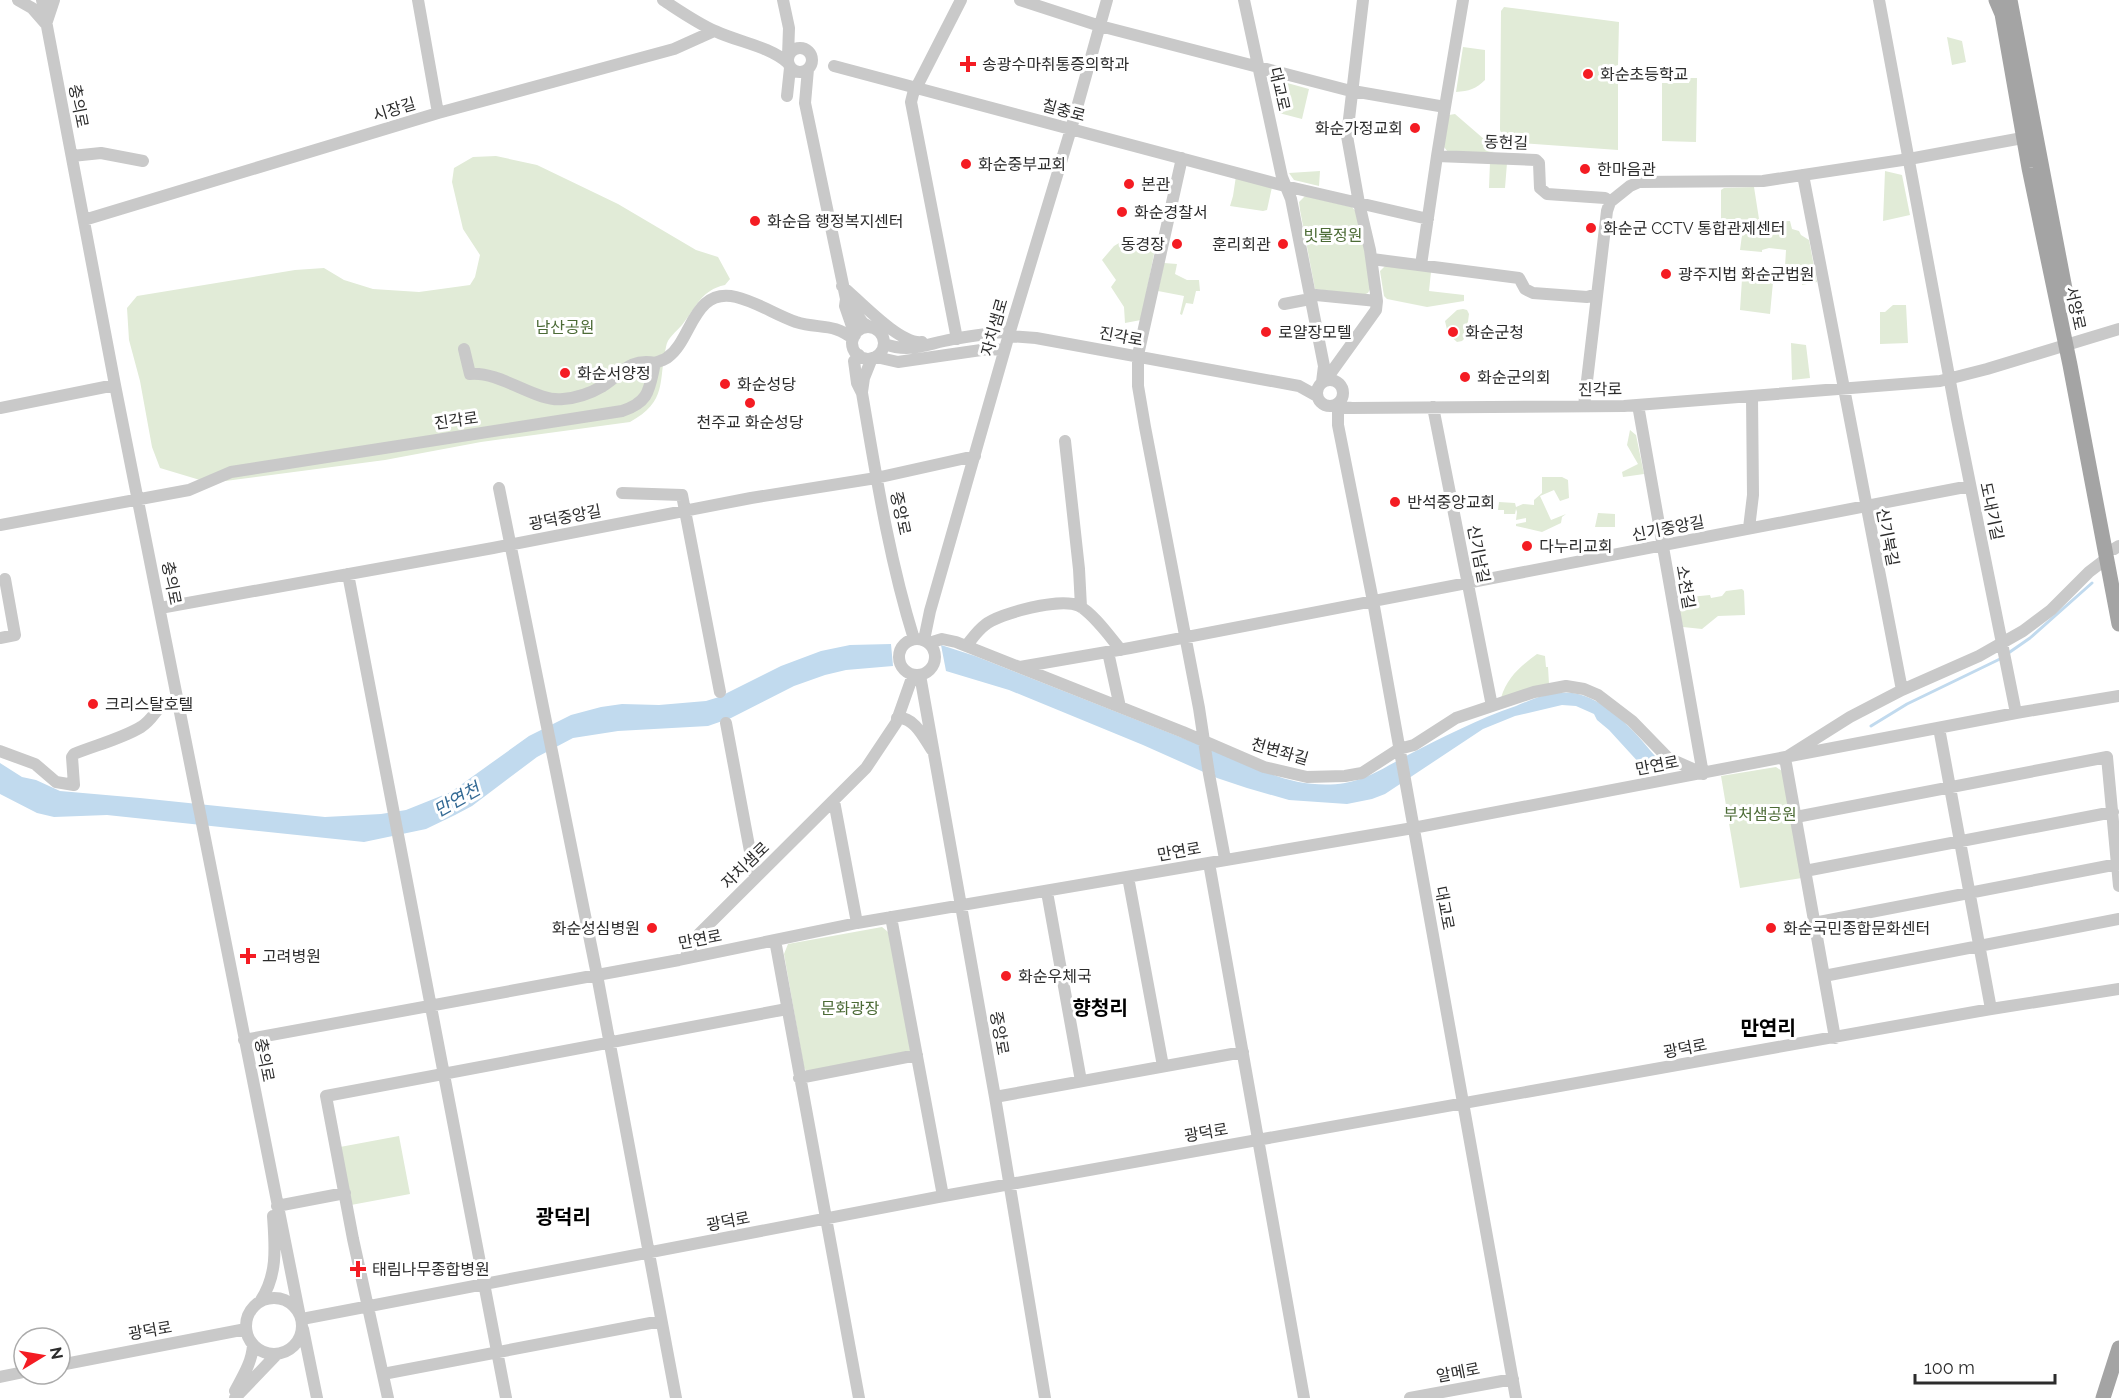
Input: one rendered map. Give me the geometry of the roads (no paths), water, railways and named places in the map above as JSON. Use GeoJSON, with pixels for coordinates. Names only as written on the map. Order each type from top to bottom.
{"type":"FeatureCollection","features":[{"type":"Feature","properties":{"kind":"main road","name":"서양로"},"geometry":{"type":"LineString","coordinates":[[1996,0],[2002,14],[2029,168],[2119,573]]}},
{"type":"Feature","properties":{"kind":"main road","name":"서양로"},"geometry":{"type":"LineString","coordinates":[[2010,0],[2070,345]]}},
{"type":"Feature","properties":{"kind":"main road","name":"서양로"},"geometry":{"type":"LineString","coordinates":[[2113,551],[2119,624]]}},
{"type":"Feature","properties":{"kind":"main road"},"geometry":{"type":"LineString","coordinates":[[2103,1398],[2119,1348]]}},
{"type":"Feature","properties":{"kind":"street"},"geometry":{"type":"LineString","coordinates":[[18,0],[32,8],[46,24]]}},
{"type":"Feature","properties":{"kind":"street","name":"충의로"},"geometry":{"type":"LineString","coordinates":[[42,0],[115,385],[270,1173],[317,1398]]}},
{"type":"Feature","properties":{"kind":"street"},"geometry":{"type":"LineString","coordinates":[[46,24],[54,0]]}},
{"type":"Feature","properties":{"kind":"street"},"geometry":{"type":"LineString","coordinates":[[418,0],[438,113]]}},
{"type":"Feature","properties":{"kind":"street"},"geometry":{"type":"LineString","coordinates":[[663,0],[714,31],[769,49],[780,57],[794,60],[831,61],[834,66],[830,69],[815,66],[800,73],[794,60]]}},
{"type":"Feature","properties":{"kind":"street"},"geometry":{"type":"LineString","coordinates":[[783,0],[802,101],[842,285],[846,299],[863,323],[881,333],[884,344],[882,351],[874,357]]}},
{"type":"Feature","properties":{"kind":"street"},"geometry":{"type":"LineString","coordinates":[[957,339],[911,102],[916,87],[961,0]]}},
{"type":"Feature","properties":{"kind":"street"},"geometry":{"type":"LineString","coordinates":[[1020,0],[1100,26],[1353,91],[1445,107]]}},
{"type":"Feature","properties":{"kind":"street","name":"자치샘로"},"geometry":{"type":"LineString","coordinates":[[922,640],[1107,0]]}},
{"type":"Feature","properties":{"kind":"street","name":"대교로"},"geometry":{"type":"LineString","coordinates":[[1244,0],[1285,186],[1291,199],[1326,375]]}},
{"type":"Feature","properties":{"kind":"street"},"geometry":{"type":"LineString","coordinates":[[1356,407],[1320,402],[1317,388],[1376,310],[1372,260],[1347,136],[1362,0]]}},
{"type":"Feature","properties":{"kind":"street"},"geometry":{"type":"LineString","coordinates":[[1421,265],[1463,0]]}},
{"type":"Feature","properties":{"kind":"street"},"geometry":{"type":"LineString","coordinates":[[1880,0],[1950,380]]}},
{"type":"Feature","properties":{"kind":"street"},"geometry":{"type":"LineString","coordinates":[[769,49],[781,44],[783,35],[789,28]]}},
{"type":"Feature","properties":{"kind":"street","name":"시장길"},"geometry":{"type":"LineString","coordinates":[[84,220],[438,113],[674,49],[714,31]]}},
{"type":"Feature","properties":{"kind":"street"},"geometry":{"type":"LineString","coordinates":[[794,60],[787,96],[802,101]]}},
{"type":"Feature","properties":{"kind":"street","name":"칠충로"},"geometry":{"type":"LineString","coordinates":[[834,66],[1285,186]]}},
{"type":"Feature","properties":{"kind":"street"},"geometry":{"type":"LineString","coordinates":[[802,101],[809,68]]}},
{"type":"Feature","properties":{"kind":"street"},"geometry":{"type":"LineString","coordinates":[[1584,406],[1607,212],[1610,202],[1629,186],[1640,182],[1757,181],[1909,159],[2017,139]]}},
{"type":"Feature","properties":{"kind":"street"},"geometry":{"type":"LineString","coordinates":[[72,156],[101,153],[143,161]]}},
{"type":"Feature","properties":{"kind":"street","name":"동헌길"},"geometry":{"type":"LineString","coordinates":[[1437,156],[1536,160],[1539,163],[1542,192],[1605,198],[1610,202]]}},
{"type":"Feature","properties":{"kind":"street"},"geometry":{"type":"LineString","coordinates":[[1182,158],[1138,356],[1138,386],[1225,860]]}},
{"type":"Feature","properties":{"kind":"street"},"geometry":{"type":"LineString","coordinates":[[1803,175],[1843,390]]}},
{"type":"Feature","properties":{"kind":"street"},"geometry":{"type":"LineString","coordinates":[[1285,186],[1428,219]]}},
{"type":"Feature","properties":{"kind":"street"},"geometry":{"type":"LineString","coordinates":[[1372,260],[1519,278],[1525,289],[1533,293],[1587,297],[1597,294]]}},
{"type":"Feature","properties":{"kind":"street"},"geometry":{"type":"LineString","coordinates":[[842,285],[903,338],[915,343],[944,341]]}},
{"type":"Feature","properties":{"kind":"street"},"geometry":{"type":"LineString","coordinates":[[1284,304],[1310,299],[1316,295],[1377,301]]}},
{"type":"Feature","properties":{"kind":"street"},"geometry":{"type":"LineString","coordinates":[[464,349],[470,374],[477,373],[515,384],[554,400],[592,391],[638,362],[655,363],[668,357],[701,308],[714,299],[729,296],[742,299],[796,322],[844,331],[854,337]]}},
{"type":"Feature","properties":{"kind":"street"},"geometry":{"type":"LineString","coordinates":[[846,299],[845,306],[854,337],[854,348],[859,355],[898,362],[988,349],[1004,350]]}},
{"type":"Feature","properties":{"kind":"street"},"geometry":{"type":"LineString","coordinates":[[854,337],[861,329],[870,327]]}},
{"type":"Feature","properties":{"kind":"street","name":"진각로"},"geometry":{"type":"LineString","coordinates":[[1356,407],[1638,405],[1950,380],[2119,329]]}},
{"type":"Feature","properties":{"kind":"street","name":"진각로"},"geometry":{"type":"LineString","coordinates":[[884,344],[895,347],[922,348],[944,341],[1009,334],[1302,385]]}},
{"type":"Feature","properties":{"kind":"street","name":"중앙로"},"geometry":{"type":"LineString","coordinates":[[859,355],[854,361],[857,383],[861,393],[876,478],[904,608],[922,640]]}},
{"type":"Feature","properties":{"kind":"street","name":"중앙로"},"geometry":{"type":"LineString","coordinates":[[861,393],[864,378],[874,357]]}},
{"type":"Feature","properties":{"kind":"street","name":"진각로"},"geometry":{"type":"LineString","coordinates":[[0,525],[189,490],[231,472],[622,411],[639,404],[644,399],[655,363]]}},
{"type":"Feature","properties":{"kind":"street"},"geometry":{"type":"LineString","coordinates":[[1302,385],[1316,375],[1326,375],[1342,386],[1336,404]]}},
{"type":"Feature","properties":{"kind":"street"},"geometry":{"type":"LineString","coordinates":[[1302,385],[1326,375]]}},
{"type":"Feature","properties":{"kind":"street","name":"도내기길"},"geometry":{"type":"LineString","coordinates":[[1950,380],[2016,713]]}},
{"type":"Feature","properties":{"kind":"street"},"geometry":{"type":"LineString","coordinates":[[0,408],[115,385]]}},
{"type":"Feature","properties":{"kind":"street"},"geometry":{"type":"LineString","coordinates":[[1302,385],[1317,396]]}},
{"type":"Feature","properties":{"kind":"street","name":"신기북길"},"geometry":{"type":"LineString","coordinates":[[1843,390],[1902,690]]}},
{"type":"Feature","properties":{"kind":"street"},"geometry":{"type":"LineString","coordinates":[[1749,528],[1753,495],[1752,397]]}},
{"type":"Feature","properties":{"kind":"street","name":"대교로"},"geometry":{"type":"LineString","coordinates":[[1336,404],[1335,422],[1338,425],[1373,601],[1516,1398]]}},
{"type":"Feature","properties":{"kind":"street","name":"소천길"},"geometry":{"type":"LineString","coordinates":[[1638,405],[1703,774]]}},
{"type":"Feature","properties":{"kind":"street"},"geometry":{"type":"LineString","coordinates":[[1338,425],[1356,407]]}},
{"type":"Feature","properties":{"kind":"street","name":"신기남길"},"geometry":{"type":"LineString","coordinates":[[1433,407],[1492,706]]}},
{"type":"Feature","properties":{"kind":"street"},"geometry":{"type":"LineString","coordinates":[[1065,441],[1081,607]]}},
{"type":"Feature","properties":{"kind":"street","name":"광덕중앙길"},"geometry":{"type":"LineString","coordinates":[[160,608],[876,478],[975,456]]}},
{"type":"Feature","properties":{"kind":"street","name":"신기중앙길"},"geometry":{"type":"LineString","coordinates":[[1020,667],[1115,651],[1970,486]]}},
{"type":"Feature","properties":{"kind":"street"},"geometry":{"type":"LineString","coordinates":[[499,488],[597,975],[676,1398]]}},
{"type":"Feature","properties":{"kind":"street"},"geometry":{"type":"LineString","coordinates":[[622,493],[682,495],[720,692]]}},
{"type":"Feature","properties":{"kind":"street"},"geometry":{"type":"LineString","coordinates":[[1835,1038],[1785,758],[1850,717],[1902,690],[2003,645],[2040,619],[2113,551]]}},
{"type":"Feature","properties":{"kind":"street"},"geometry":{"type":"LineString","coordinates":[[348,574],[506,1398]]}},
{"type":"Feature","properties":{"kind":"street"},"geometry":{"type":"LineString","coordinates":[[0,638],[15,635],[5,579]]}},
{"type":"Feature","properties":{"kind":"street"},"geometry":{"type":"LineString","coordinates":[[966,646],[986,624],[1006,614],[1072,603],[1081,607],[1115,651],[1120,707]]}},
{"type":"Feature","properties":{"kind":"street"},"geometry":{"type":"LineString","coordinates":[[904,608],[916,614],[930,611]]}},
{"type":"Feature","properties":{"kind":"street","name":"천변좌길"},"geometry":{"type":"LineString","coordinates":[[922,640],[942,639],[966,646],[1264,767],[1318,778],[1362,773],[1414,745],[1456,718],[1550,688],[1566,686],[1584,689],[1598,695],[1618,708],[1668,758],[1703,774]]}},
{"type":"Feature","properties":{"kind":"street"},"geometry":{"type":"LineString","coordinates":[[922,640],[933,647],[936,658],[931,669],[917,675],[904,670],[899,657],[903,645],[922,640]]}},
{"type":"Feature","properties":{"kind":"street","name":"자치샘로"},"geometry":{"type":"LineString","coordinates":[[685,958],[699,934],[866,768],[879,751],[917,675]]}},
{"type":"Feature","properties":{"kind":"street","name":"중앙로"},"geometry":{"type":"LineString","coordinates":[[917,675],[935,754],[1045,1398]]}},
{"type":"Feature","properties":{"kind":"street","name":"만연로"},"geometry":{"type":"LineString","coordinates":[[244,1040],[597,975],[856,923],[1413,828],[2016,713],[2119,696]]}},
{"type":"Feature","properties":{"kind":"street"},"geometry":{"type":"LineString","coordinates":[[0,751],[36,764],[56,782],[74,785],[72,758],[74,754],[134,731],[145,723],[163,703],[178,700]]}},
{"type":"Feature","properties":{"kind":"street"},"geometry":{"type":"LineString","coordinates":[[897,718],[905,718],[919,729],[935,754]]}},
{"type":"Feature","properties":{"kind":"street"},"geometry":{"type":"LineString","coordinates":[[726,723],[755,878]]}},
{"type":"Feature","properties":{"kind":"street"},"geometry":{"type":"LineString","coordinates":[[1939,728],[1990,1009]]}},
{"type":"Feature","properties":{"kind":"street"},"geometry":{"type":"LineString","coordinates":[[1796,817],[2107,758],[2119,886]]}},
{"type":"Feature","properties":{"kind":"street"},"geometry":{"type":"LineString","coordinates":[[834,801],[856,923]]}},
{"type":"Feature","properties":{"kind":"street"},"geometry":{"type":"LineString","coordinates":[[1805,871],[2113,812]]}},
{"type":"Feature","properties":{"kind":"street"},"geometry":{"type":"LineString","coordinates":[[1209,863],[1304,1398]]}},
{"type":"Feature","properties":{"kind":"street"},"geometry":{"type":"LineString","coordinates":[[1814,923],[2118,864]]}},
{"type":"Feature","properties":{"kind":"street"},"geometry":{"type":"LineString","coordinates":[[1128,877],[1163,1066]]}},
{"type":"Feature","properties":{"kind":"street"},"geometry":{"type":"LineString","coordinates":[[1047,892],[1081,1081]]}},
{"type":"Feature","properties":{"kind":"street"},"geometry":{"type":"LineString","coordinates":[[891,917],[943,1196]]}},
{"type":"Feature","properties":{"kind":"street"},"geometry":{"type":"LineString","coordinates":[[1824,976],[2119,919]]}},
{"type":"Feature","properties":{"kind":"street"},"geometry":{"type":"LineString","coordinates":[[775,940],[859,1398]]}},
{"type":"Feature","properties":{"kind":"street","name":"광덕로"},"geometry":{"type":"LineString","coordinates":[[301,1318],[1009,1184],[2119,988]]}},
{"type":"Feature","properties":{"kind":"street"},"geometry":{"type":"LineString","coordinates":[[388,1398],[367,1306],[326,1096],[787,1009]]}},
{"type":"Feature","properties":{"kind":"street"},"geometry":{"type":"LineString","coordinates":[[995,1097],[1243,1052]]}},
{"type":"Feature","properties":{"kind":"street"},"geometry":{"type":"LineString","coordinates":[[799,1078],[917,1055]]}},
{"type":"Feature","properties":{"kind":"street","name":"충의로"},"geometry":{"type":"LineString","coordinates":[[261,1300],[269,1288],[274,1257],[270,1173]]}},
{"type":"Feature","properties":{"kind":"street"},"geometry":{"type":"LineString","coordinates":[[277,1206],[345,1193]]}},
{"type":"Feature","properties":{"kind":"street"},"geometry":{"type":"LineString","coordinates":[[233,1398],[277,1354],[293,1347],[298,1341],[301,1318],[286,1300],[269,1297],[261,1300],[249,1312],[246,1329],[253,1345],[260,1351],[277,1354]]}},
{"type":"Feature","properties":{"kind":"street"},"geometry":{"type":"LineString","coordinates":[[383,1374],[662,1321]]}},
{"type":"Feature","properties":{"kind":"street","name":"광덕로"},"geometry":{"type":"LineString","coordinates":[[72,1363],[246,1329]]}},
{"type":"Feature","properties":{"kind":"street"},"geometry":{"type":"LineString","coordinates":[[233,1398],[248,1366],[253,1345]]}},
{"type":"Feature","properties":{"kind":"street","name":"알메로"},"geometry":{"type":"LineString","coordinates":[[1410,1398],[1513,1379]]}},
{"type":"Feature","properties":{"kind":"water","name":"만연천"},"geometry":{"type":"Polygon","coordinates":[[[891,644],[893,666],[846,670],[825,675],[794,686],[731,718],[708,726],[618,731],[573,738],[537,757],[472,806],[455,815],[426,829],[364,842],[107,815],[54,817],[37,813],[0,794],[0,763],[22,777],[36,780],[60,791],[325,817],[381,814],[406,810],[451,792],[529,736],[571,715],[622,704],[659,705],[706,701],[719,697],[781,666],[821,651],[850,645],[891,644]]]}},
{"type":"Feature","properties":{"kind":"water"},"geometry":{"type":"Polygon","coordinates":[[[941,645],[975,656],[1277,776],[1311,784],[1345,783],[1362,778],[1488,717],[1554,693],[1578,694],[1601,704],[1621,719],[1655,756],[1645,766],[1641,765],[1597,720],[1594,714],[1576,706],[1562,705],[1515,716],[1483,729],[1385,794],[1372,799],[1347,804],[1289,800],[1217,778],[1009,690],[946,671],[941,645]]]}},
{"type":"Feature","properties":{"kind":"waterway"},"geometry":{"type":"LineString","coordinates":[[2007,654],[2030,638],[2092,583]]}},
{"type":"Feature","properties":{"kind":"waterway"},"geometry":{"type":"LineString","coordinates":[[1871,726],[1907,704],[2002,658]]}},
{"type":"Feature","properties":{"kind":"waterway"},"geometry":{"type":"LineString","coordinates":[[1651,757],[1664,771]]}},
{"type":"Feature","properties":{"kind":"place","name":"송광수마취통증의학과"},"geometry":{"type":"Point","coordinates":[968,64]}},
{"type":"Feature","properties":{"kind":"place","name":"화순초등학교"},"geometry":{"type":"Point","coordinates":[1588,74]}},
{"type":"Feature","properties":{"kind":"place","name":"화순가정교회"},"geometry":{"type":"Point","coordinates":[1415,128]}},
{"type":"Feature","properties":{"kind":"place","name":"화순중부교회"},"geometry":{"type":"Point","coordinates":[966,164]}},
{"type":"Feature","properties":{"kind":"place","name":"한마음관"},"geometry":{"type":"Point","coordinates":[1585,169]}},
{"type":"Feature","properties":{"kind":"place","name":"본관"},"geometry":{"type":"Point","coordinates":[1129,184]}},
{"type":"Feature","properties":{"kind":"place","name":"화순경찰서"},"geometry":{"type":"Point","coordinates":[1122,212]}},
{"type":"Feature","properties":{"kind":"place","name":"화순읍 행정복지센터"},"geometry":{"type":"Point","coordinates":[755,221]}},
{"type":"Feature","properties":{"kind":"place","name":"화순군 CCTV 통합관제센터"},"geometry":{"type":"Point","coordinates":[1591,228]}},
{"type":"Feature","properties":{"kind":"place","name":"동경장"},"geometry":{"type":"Point","coordinates":[1177,244]}},
{"type":"Feature","properties":{"kind":"place","name":"훈리회관"},"geometry":{"type":"Point","coordinates":[1283,244]}},
{"type":"Feature","properties":{"kind":"place","name":"광주지법 화순군법원"},"geometry":{"type":"Point","coordinates":[1666,274]}},
{"type":"Feature","properties":{"kind":"place","name":"로얄장모텔"},"geometry":{"type":"Point","coordinates":[1266,332]}},
{"type":"Feature","properties":{"kind":"place","name":"화순군청"},"geometry":{"type":"Point","coordinates":[1453,332]}},
{"type":"Feature","properties":{"kind":"place","name":"화순서양정"},"geometry":{"type":"Point","coordinates":[565,373]}},
{"type":"Feature","properties":{"kind":"place","name":"화순군의회"},"geometry":{"type":"Point","coordinates":[1465,377]}},
{"type":"Feature","properties":{"kind":"place","name":"화순성당"},"geometry":{"type":"Point","coordinates":[725,384]}},
{"type":"Feature","properties":{"kind":"place","name":"천주교 화순성당"},"geometry":{"type":"Point","coordinates":[750,403]}},
{"type":"Feature","properties":{"kind":"place","name":"반석중앙교회"},"geometry":{"type":"Point","coordinates":[1395,502]}},
{"type":"Feature","properties":{"kind":"place","name":"다누리교회"},"geometry":{"type":"Point","coordinates":[1527,546]}},
{"type":"Feature","properties":{"kind":"place","name":"크리스탈호텔"},"geometry":{"type":"Point","coordinates":[93,704]}},
{"type":"Feature","properties":{"kind":"place","name":"화순성심병원"},"geometry":{"type":"Point","coordinates":[652,928]}},
{"type":"Feature","properties":{"kind":"place","name":"화순국민종합문화센터"},"geometry":{"type":"Point","coordinates":[1771,928]}},
{"type":"Feature","properties":{"kind":"place","name":"고려병원"},"geometry":{"type":"Point","coordinates":[248,956]}},
{"type":"Feature","properties":{"kind":"place","name":"화순우체국"},"geometry":{"type":"Point","coordinates":[1006,976]}},
{"type":"Feature","properties":{"kind":"place","name":"태림나무종합병원"},"geometry":{"type":"Point","coordinates":[358,1269]}},
{"type":"Feature","properties":{"kind":"district","name":"향청리"},"geometry":{"type":"Point","coordinates":[1100,1008]}},
{"type":"Feature","properties":{"kind":"district","name":"만연리"},"geometry":{"type":"Point","coordinates":[1768,1028]}},
{"type":"Feature","properties":{"kind":"district","name":"광덕리"},"geometry":{"type":"Point","coordinates":[563,1217]}},
{"type":"Feature","properties":{"kind":"park label","name":"빗물정원"},"geometry":{"type":"Point","coordinates":[1333,235]}},
{"type":"Feature","properties":{"kind":"park label","name":"남산공원"},"geometry":{"type":"Point","coordinates":[565,327]}},
{"type":"Feature","properties":{"kind":"park label","name":"부처샘공원"},"geometry":{"type":"Point","coordinates":[1760,814]}},
{"type":"Feature","properties":{"kind":"park label","name":"문화광장"},"geometry":{"type":"Point","coordinates":[850,1008]}}]}
